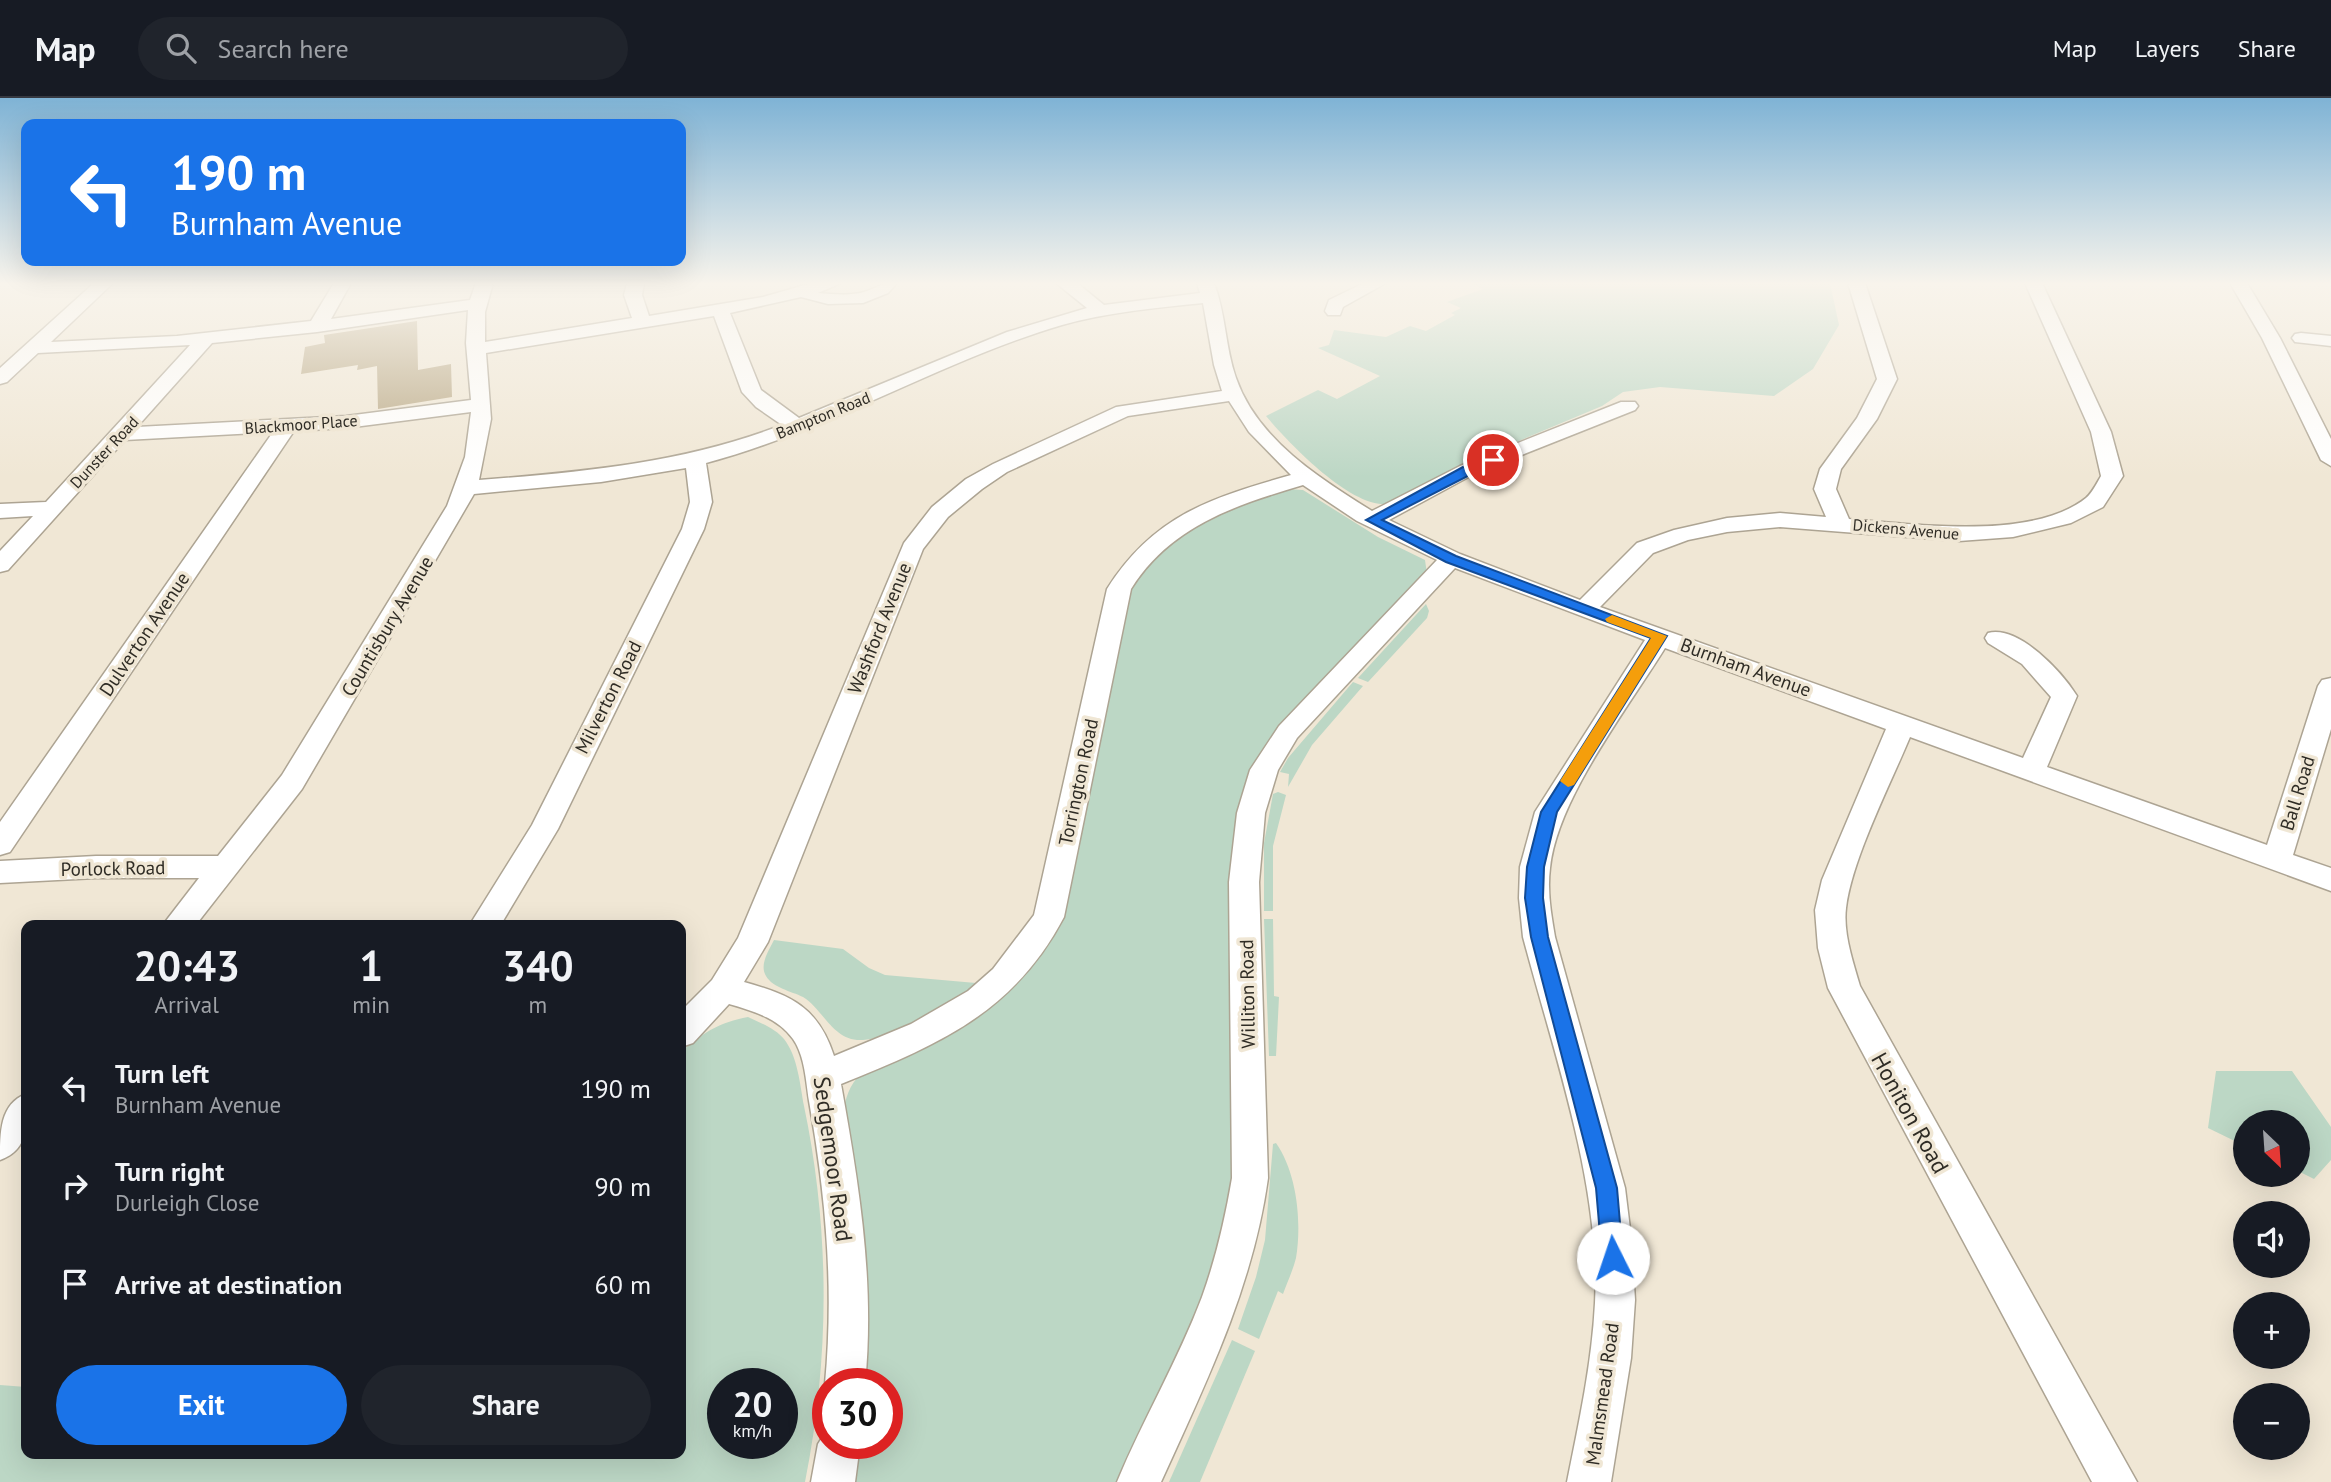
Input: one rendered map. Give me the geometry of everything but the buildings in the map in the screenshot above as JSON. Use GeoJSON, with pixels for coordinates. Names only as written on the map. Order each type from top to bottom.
{"type":"FeatureCollection","features":[{"type":"Feature","properties":{"kind":"street"},"geometry":{"type":"LineString","coordinates":[[0,377],[33,348],[40,348]]}},
{"type":"Feature","properties":{"kind":"street","name":"Dunster Road"},"geometry":{"type":"LineString","coordinates":[[0,565],[198,348]]}},
{"type":"Feature","properties":{"kind":"street"},"geometry":{"type":"LineString","coordinates":[[477,349],[486,348]]}},
{"type":"Feature","properties":{"kind":"street"},"geometry":{"type":"LineString","coordinates":[[735,348],[752,392],[763,403],[797,426]]}},
{"type":"Feature","properties":{"kind":"street","name":"Bampton Road"},"geometry":{"type":"LineString","coordinates":[[466,488],[618,473],[695,460],[797,426],[987,348]]}},
{"type":"Feature","properties":{"kind":"street","name":"Burnham Avenue"},"geometry":{"type":"LineString","coordinates":[[1220,348],[1233,395],[1262,434],[1307,477],[1373,520],[1451,559],[2331,880]]}},
{"type":"Feature","properties":{"kind":"street"},"geometry":{"type":"LineString","coordinates":[[1840,523],[1825,489],[1831,469],[1867,419],[1887,379],[1877,348]]}},
{"type":"Feature","properties":{"kind":"street","name":"Dickens Avenue"},"geometry":{"type":"LineString","coordinates":[[1585,609],[1645,548],[1682,535],[1780,520],[1959,534],[2013,530],[2050,521],[2095,502],[2112,476],[2101,432],[2062,348]]}},
{"type":"Feature","properties":{"kind":"street"},"geometry":{"type":"LineString","coordinates":[[2276,348],[2325,434],[2331,460]]}},
{"type":"Feature","properties":{"kind":"street","name":"Countisbury Avenue"},"geometry":{"type":"LineString","coordinates":[[182,920],[276,806],[309,757],[449,522],[466,488],[479,436],[481,405],[477,349]]}},
{"type":"Feature","properties":{"kind":"street","name":"Washford Avenue"},"geometry":{"type":"LineString","coordinates":[[686,1028],[723,989],[751,942],[901,573],[925,528],[974,484],[1103,419],[1141,407],[1233,395]]}},
{"type":"Feature","properties":{"kind":"street","name":"Blackmoor Place"},"geometry":{"type":"LineString","coordinates":[[121,434],[288,425],[423,414],[481,405]]}},
{"type":"Feature","properties":{"kind":"street"},"geometry":{"type":"LineString","coordinates":[[1373,520],[1467,470],[1628,406]]}},
{"type":"Feature","properties":{"kind":"street","name":"Dulverton Avenue"},"geometry":{"type":"LineString","coordinates":[[0,844],[288,425]]}},
{"type":"Feature","properties":{"kind":"street","name":"Milverton Road"},"geometry":{"type":"LineString","coordinates":[[488,920],[544,829],[693,529],[701,502],[695,460]]}},
{"type":"Feature","properties":{"kind":"street","name":"Torrington Road"},"geometry":{"type":"LineString","coordinates":[[822,1076],[919,1037],[958,1016],[983,1000],[1010,974],[1035,943],[1049,917],[1119,590],[1129,569],[1145,550],[1188,520],[1214,508],[1307,477]]}},
{"type":"Feature","properties":{"kind":"street"},"geometry":{"type":"LineString","coordinates":[[0,511],[53,508]]}},
{"type":"Feature","properties":{"kind":"street","name":"Williton Road"},"geometry":{"type":"LineString","coordinates":[[1139,1482],[1222,1296],[1246,1218],[1250,1178],[1244,882],[1251,813],[1264,770],[1288,733],[1451,559]]}},
{"type":"Feature","properties":{"kind":"street","name":"Malmsmead Road"},"geometry":{"type":"LineString","coordinates":[[1589,1482],[1611,1358],[1615,1300],[1612,1237],[1606,1188],[1539,937],[1534,898],[1535,867],[1549,812],[1660,636]]}},
{"type":"Feature","properties":{"kind":"street"},"geometry":{"type":"LineString","coordinates":[[1997,638],[2031,658],[2064,696],[2045,734],[2032,770]]}},
{"type":"Feature","properties":{"kind":"street","name":"Ball Road"},"geometry":{"type":"LineString","coordinates":[[2277,859],[2329,703]]}},
{"type":"Feature","properties":{"kind":"street","name":"Honiton Road"},"geometry":{"type":"LineString","coordinates":[[1902,723],[1837,880],[1830,910],[1834,948],[1844,988],[2115,1482]]}},
{"type":"Feature","properties":{"kind":"street","name":"Porlock Road"},"geometry":{"type":"LineString","coordinates":[[0,872],[96,867],[226,867]]}},
{"type":"Feature","properties":{"kind":"street","name":"Sedgemoor Road"},"geometry":{"type":"LineString","coordinates":[[723,989],[779,1007],[793,1017],[806,1031],[822,1076],[834,1137],[848,1277],[845,1368]]}},
{"type":"Feature","properties":{"kind":"street"},"geometry":{"type":"LineString","coordinates":[[833,1482],[837,1459]]}},
{"type":"Feature","properties":{"kind":"green space"},"geometry":{"type":"Polygon","coordinates":[[[1318,348],[1826,348],[1813,369],[1774,396],[1660,387],[1623,392],[1602,406],[1488,454],[1385,504],[1370,502],[1337,484],[1304,456],[1266,416],[1318,390],[1337,399],[1380,376],[1318,348]]]}},
{"type":"Feature","properties":{"kind":"green space"},"geometry":{"type":"Polygon","coordinates":[[[1288,489],[1303,490],[1378,537],[1425,560],[1427,574],[1271,737],[1256,760],[1246,791],[1238,1152],[1227,1251],[1122,1482],[848,1482],[852,1459],[903,1459],[903,1368],[862,1368],[843,1118],[848,1092],[866,1070],[979,1016],[1009,990],[1044,949],[1133,579],[1169,539],[1217,512],[1288,489]]]}},
{"type":"Feature","properties":{"kind":"green space"},"geometry":{"type":"Polygon","coordinates":[[[1426,604],[1429,611],[1427,618],[1368,682],[1358,678],[1426,604]]]}},
{"type":"Feature","properties":{"kind":"green space"},"geometry":{"type":"Polygon","coordinates":[[[1353,682],[1363,686],[1312,745],[1288,787],[1289,774],[1280,772],[1288,758],[1353,682]]]}},
{"type":"Feature","properties":{"kind":"green space"},"geometry":{"type":"Polygon","coordinates":[[[1278,792],[1286,795],[1273,846],[1273,911],[1264,911],[1264,843],[1273,794],[1278,792]]]}},
{"type":"Feature","properties":{"kind":"green space"},"geometry":{"type":"Polygon","coordinates":[[[1264,919],[1273,919],[1274,996],[1279,997],[1276,1056],[1269,1056],[1264,919]]]}},
{"type":"Feature","properties":{"kind":"green space"},"geometry":{"type":"Polygon","coordinates":[[[774,940],[843,949],[869,968],[885,975],[976,983],[967,992],[903,1028],[876,1038],[853,1039],[836,1031],[803,997],[769,980],[764,972],[764,962],[774,940]]]}},
{"type":"Feature","properties":{"kind":"green space"},"geometry":{"type":"Polygon","coordinates":[[[748,1017],[768,1026],[781,1035],[789,1046],[798,1071],[819,1199],[824,1294],[821,1368],[812,1368],[812,1441],[805,1482],[0,1482],[0,1385],[21,1387],[21,1459],[686,1459],[686,1048],[712,1029],[748,1017]]]}},
{"type":"Feature","properties":{"kind":"green space"},"geometry":{"type":"Polygon","coordinates":[[[2216,1071],[2292,1071],[2331,1127],[2331,1160],[2314,1179],[2310,1177],[2310,1110],[2233,1110],[2233,1140],[2208,1128],[2216,1071]]]}},
{"type":"Feature","properties":{"kind":"green space"},"geometry":{"type":"Polygon","coordinates":[[[1276,1143],[1293,1183],[1298,1214],[1298,1244],[1295,1263],[1283,1294],[1278,1291],[1259,1339],[1238,1329],[1256,1277],[1265,1240],[1273,1144],[1276,1143]]]}},
{"type":"Feature","properties":{"kind":"green space"},"geometry":{"type":"Polygon","coordinates":[[[1232,1340],[1255,1351],[1200,1482],[1169,1482],[1232,1340]]]}},
{"type":"Feature","properties":{"kind":"slow traffic"},"geometry":{"type":"LineString","coordinates":[[1568,781],[1660,636],[1612,619]]}},
{"type":"Feature","properties":{"kind":"route"},"geometry":{"type":"LineString","coordinates":[[1493,460],[1467,470],[1373,520],[1451,559],[1660,636],[1549,812],[1535,867],[1534,898],[1539,937],[1606,1188],[1613,1258]]}}]}
